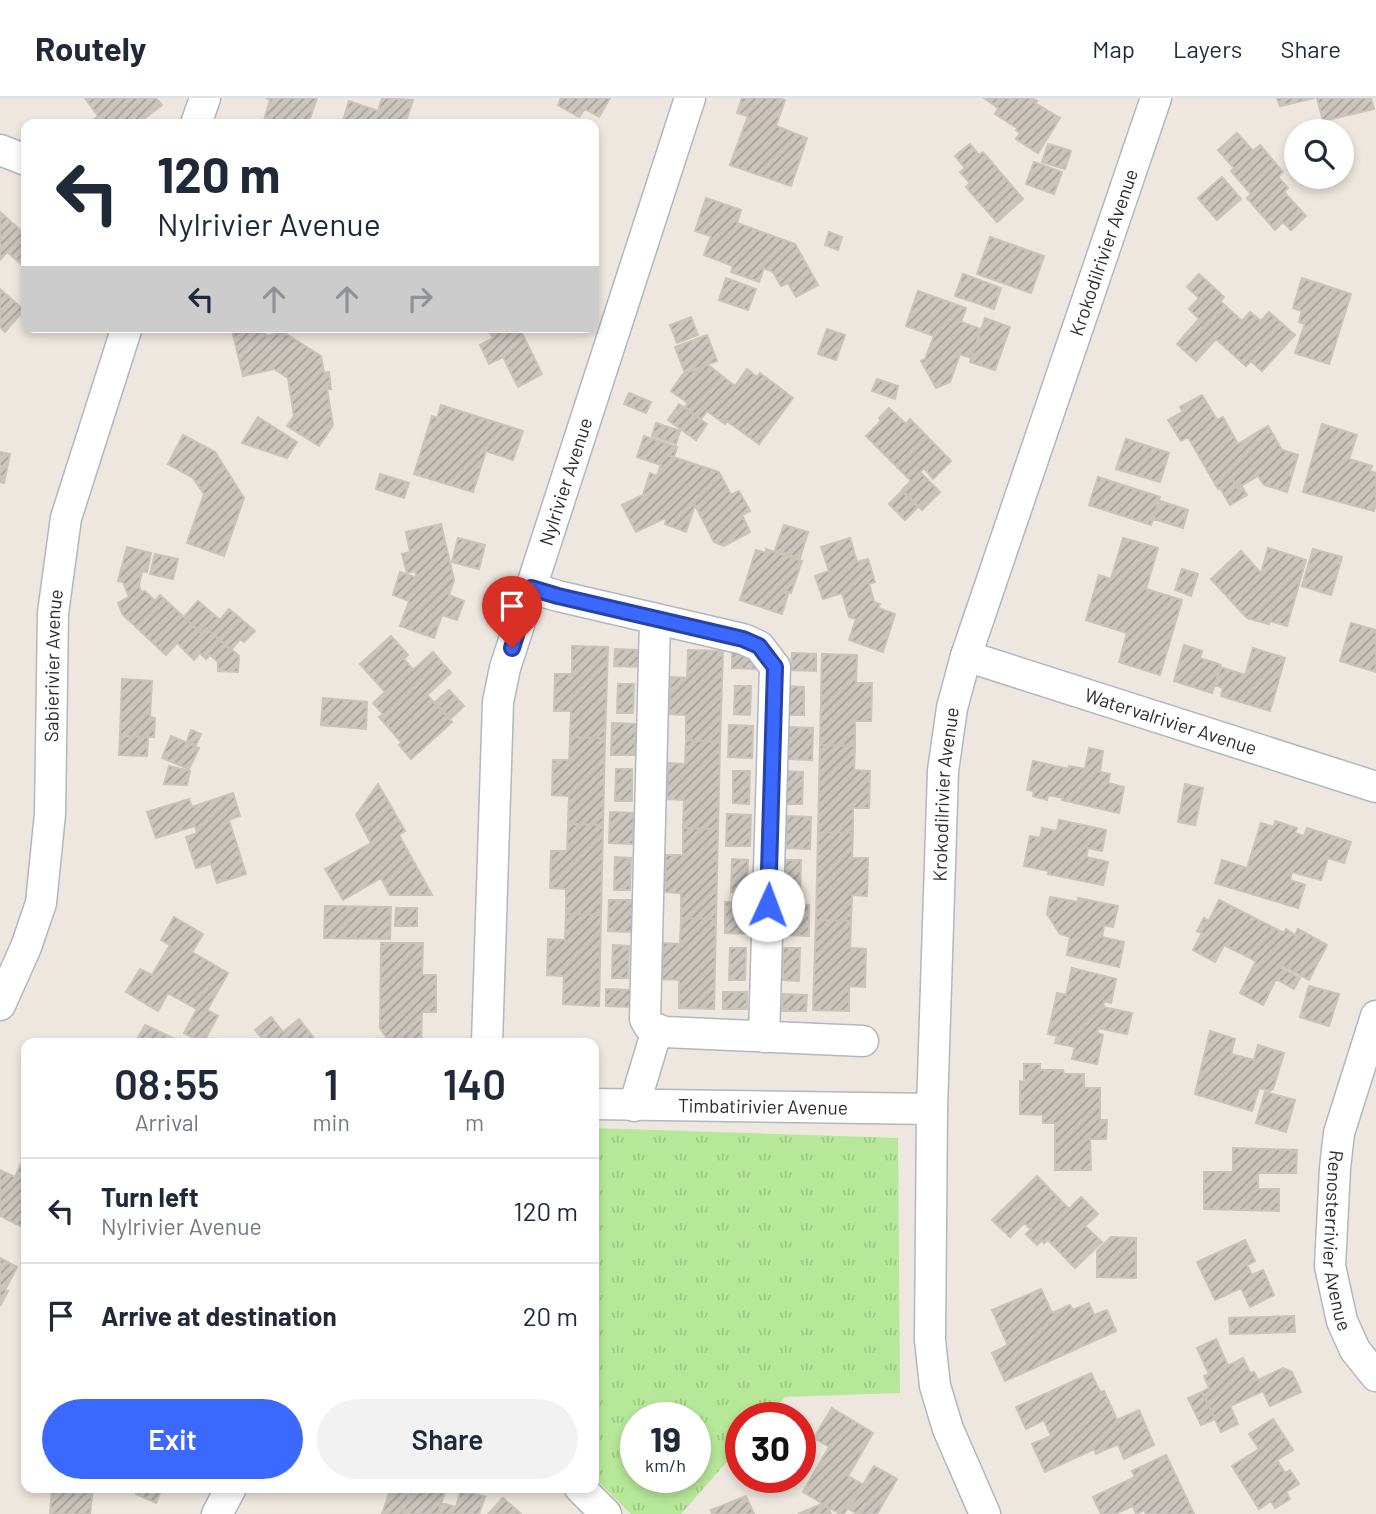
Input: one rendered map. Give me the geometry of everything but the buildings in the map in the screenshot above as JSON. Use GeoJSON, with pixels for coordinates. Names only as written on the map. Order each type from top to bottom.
{"type":"FeatureCollection","features":[{"type":"Feature","properties":{"kind":"street"},"geometry":{"type":"LineString","coordinates":[[198,119],[205,98]]}},
{"type":"Feature","properties":{"kind":"street","name":"Nylrivier Avenue"},"geometry":{"type":"LineString","coordinates":[[486,1038],[498,702],[505,668],[690,98]]}},
{"type":"Feature","properties":{"kind":"street","name":"Krokodilrivier Avenue"},"geometry":{"type":"LineString","coordinates":[[985,1514],[948,1429],[935,1386],[930,1340],[932,1109],[943,771],[952,708],[966,656],[1156,98]]}},
{"type":"Feature","properties":{"kind":"street"},"geometry":{"type":"LineString","coordinates":[[0,150],[21,158]]}},
{"type":"Feature","properties":{"kind":"street","name":"Sabierivier Avenue"},"geometry":{"type":"LineString","coordinates":[[0,1005],[26,947],[41,903],[50,814],[53,612],[66,518],[125,333]]}},
{"type":"Feature","properties":{"kind":"street"},"geometry":{"type":"LineString","coordinates":[[531,588],[743,639],[759,646],[775,667],[764,1037]]}},
{"type":"Feature","properties":{"kind":"street"},"geometry":{"type":"LineString","coordinates":[[654,619],[645,1019],[649,1026],[657,1030],[863,1041]]}},
{"type":"Feature","properties":{"kind":"street","name":"Watervalrivier Avenue"},"geometry":{"type":"LineString","coordinates":[[966,656],[1376,787]]}},
{"type":"Feature","properties":{"kind":"street","name":"Renosterrivier Avenue"},"geometry":{"type":"LineString","coordinates":[[1376,1016],[1339,1133],[1330,1266],[1342,1321],[1355,1350],[1376,1376]]}},
{"type":"Feature","properties":{"kind":"street"},"geometry":{"type":"LineString","coordinates":[[634,1106],[657,1030]]}},
{"type":"Feature","properties":{"kind":"street","name":"Timbatirivier Avenue"},"geometry":{"type":"LineString","coordinates":[[599,1104],[932,1109]]}},
{"type":"Feature","properties":{"kind":"street"},"geometry":{"type":"LineString","coordinates":[[217,1514],[228,1493]]}},
{"type":"Feature","properties":{"kind":"street"},"geometry":{"type":"LineString","coordinates":[[585,1493],[606,1514]]}},
{"type":"Feature","properties":{"kind":"green space"},"geometry":{"type":"Polygon","coordinates":[[[599,1128],[898,1138],[900,1393],[785,1397],[780,1402],[725,1402],[725,1464],[711,1480],[711,1402],[620,1402],[620,1493],[699,1493],[681,1514],[631,1514],[599,1483],[599,1128]]]}},
{"type":"Feature","properties":{"kind":"route"},"geometry":{"type":"LineString","coordinates":[[512,648],[531,588],[743,639],[759,646],[768,655],[775,667],[768,905]]}}]}
